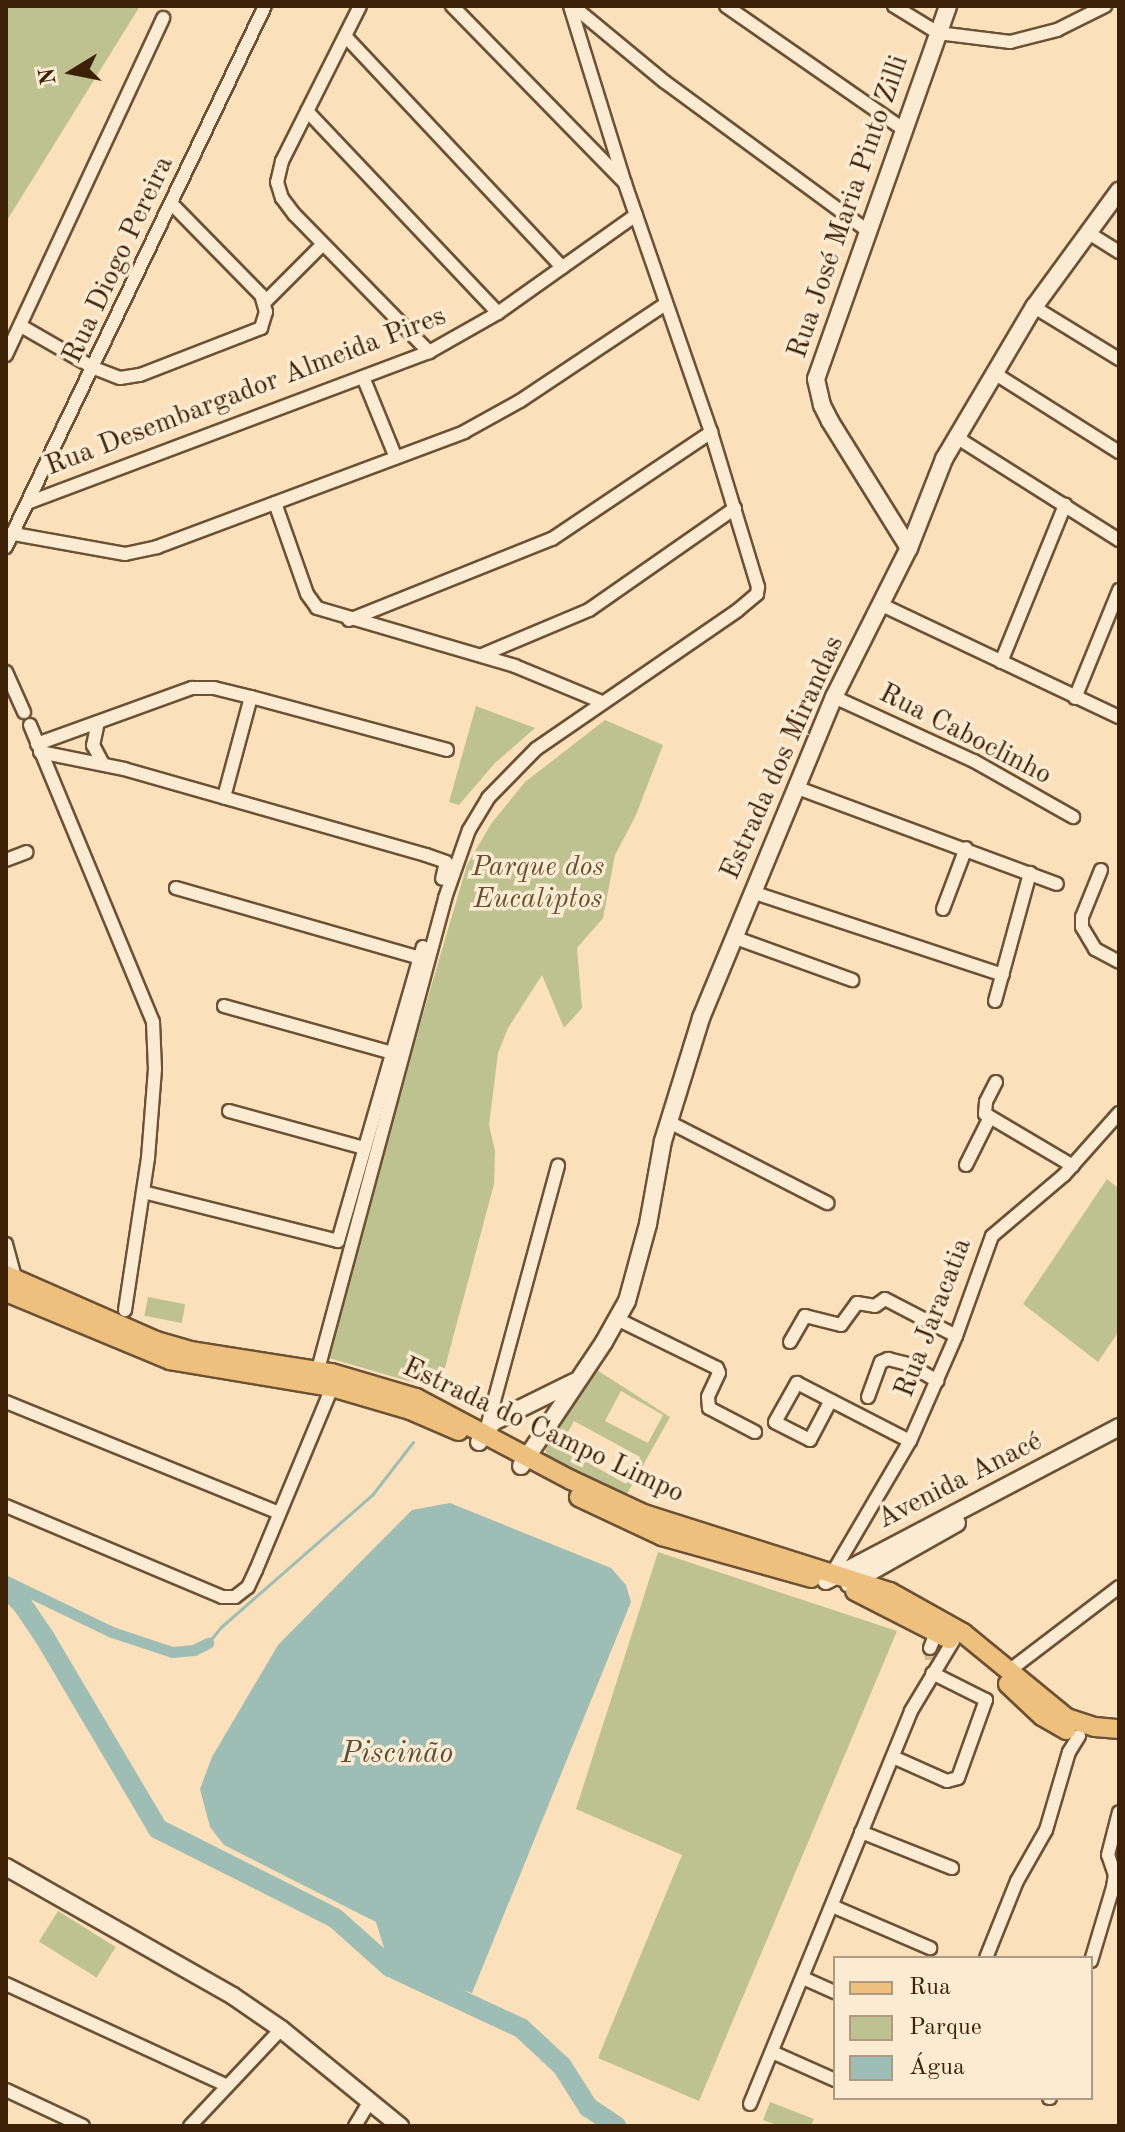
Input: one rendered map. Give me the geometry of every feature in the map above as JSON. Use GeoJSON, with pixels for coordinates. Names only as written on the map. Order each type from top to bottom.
{"type":"FeatureCollection","features":[{"type":"Feature","properties":{"kind":"main road","name":"Estrada do Campo Limpo"},"geometry":{"type":"LineString","coordinates":[[10,1285],[170,1360],[332,1387],[484,1434]]}},
{"type":"Feature","properties":{"kind":"main road","name":"Estrada do Campo Limpo"},"geometry":{"type":"LineString","coordinates":[[10,1285],[190,1351],[352,1377],[429,1403],[525,1461],[662,1536],[840,1579],[926,1610],[1010,1670],[1067,1718],[1095,1727],[1119,1729]]}},
{"type":"Feature","properties":{"kind":"main road","name":"Estrada do Campo Limpo"},"geometry":{"type":"LineString","coordinates":[[840,1579],[940,1640],[1042,1716],[1073,1733],[1119,1739]]}},
{"type":"Feature","properties":{"kind":"street","name":"Rua Diogo Pereira"},"geometry":{"type":"LineString","coordinates":[[6,547],[265,6]]}},
{"type":"Feature","properties":{"kind":"street"},"geometry":{"type":"LineString","coordinates":[[360,6],[282,161],[277,182],[282,198],[323,244],[429,352]]}},
{"type":"Feature","properties":{"kind":"street"},"geometry":{"type":"LineString","coordinates":[[452,6],[625,183]]}},
{"type":"Feature","properties":{"kind":"street"},"geometry":{"type":"LineString","coordinates":[[320,1362],[445,898],[469,830],[488,798],[519,764],[757,594],[758,578],[711,432],[664,305],[572,6]]}},
{"type":"Feature","properties":{"kind":"street"},"geometry":{"type":"LineString","coordinates":[[572,6],[665,82],[869,232]]}},
{"type":"Feature","properties":{"kind":"street"},"geometry":{"type":"LineString","coordinates":[[726,6],[903,129]]}},
{"type":"Feature","properties":{"kind":"street"},"geometry":{"type":"LineString","coordinates":[[894,6],[938,33],[1010,42],[1057,30],[1105,6]]}},
{"type":"Feature","properties":{"kind":"street","name":"Rua José Maria Pinto Zilli"},"geometry":{"type":"LineString","coordinates":[[909,548],[830,421],[818,393],[820,362],[948,6]]}},
{"type":"Feature","properties":{"kind":"street"},"geometry":{"type":"LineString","coordinates":[[6,355],[163,18]]}},
{"type":"Feature","properties":{"kind":"street"},"geometry":{"type":"LineString","coordinates":[[346,37],[562,267]]}},
{"type":"Feature","properties":{"kind":"street"},"geometry":{"type":"LineString","coordinates":[[307,111],[498,313]]}},
{"type":"Feature","properties":{"kind":"street"},"geometry":{"type":"LineString","coordinates":[[590,149],[603,147],[612,138]]}},
{"type":"Feature","properties":{"kind":"street","name":"Estrada dos Mirandas"},"geometry":{"type":"LineString","coordinates":[[525,1461],[617,1319],[635,1280],[669,1122],[689,1048],[834,697],[909,548],[956,437],[1034,307],[1119,191]]}},
{"type":"Feature","properties":{"kind":"street"},"geometry":{"type":"LineString","coordinates":[[21,326],[94,368],[120,378],[140,375],[250,333],[265,322],[265,302],[172,204]]}},
{"type":"Feature","properties":{"kind":"street","name":"Rua Desembargador Almeida Pires"},"geometry":{"type":"LineString","coordinates":[[30,502],[429,352],[498,313],[636,215]]}},
{"type":"Feature","properties":{"kind":"street"},"geometry":{"type":"LineString","coordinates":[[1087,232],[1119,252]]}},
{"type":"Feature","properties":{"kind":"street"},"geometry":{"type":"LineString","coordinates":[[265,302],[323,244]]}},
{"type":"Feature","properties":{"kind":"street"},"geometry":{"type":"LineString","coordinates":[[14,534],[125,554],[157,547],[464,432],[520,401],[664,305]]}},
{"type":"Feature","properties":{"kind":"street"},"geometry":{"type":"LineString","coordinates":[[1034,307],[1119,359]]}},
{"type":"Feature","properties":{"kind":"street"},"geometry":{"type":"LineString","coordinates":[[994,373],[1119,452]]}},
{"type":"Feature","properties":{"kind":"street"},"geometry":{"type":"LineString","coordinates":[[363,377],[396,458]]}},
{"type":"Feature","properties":{"kind":"street"},"geometry":{"type":"LineString","coordinates":[[349,620],[552,539],[711,432]]}},
{"type":"Feature","properties":{"kind":"street"},"geometry":{"type":"LineString","coordinates":[[956,437],[1119,540]]}},
{"type":"Feature","properties":{"kind":"street"},"geometry":{"type":"LineString","coordinates":[[275,503],[311,602],[349,620],[482,655],[602,702]]}},
{"type":"Feature","properties":{"kind":"street"},"geometry":{"type":"LineString","coordinates":[[1001,662],[1065,505]]}},
{"type":"Feature","properties":{"kind":"street"},"geometry":{"type":"LineString","coordinates":[[482,655],[589,610],[735,508]]}},
{"type":"Feature","properties":{"kind":"street"},"geometry":{"type":"LineString","coordinates":[[1075,698],[1119,590]]}},
{"type":"Feature","properties":{"kind":"street"},"geometry":{"type":"LineString","coordinates":[[882,605],[1119,717]]}},
{"type":"Feature","properties":{"kind":"street"},"geometry":{"type":"LineString","coordinates":[[6,672],[24,712]]}},
{"type":"Feature","properties":{"kind":"street"},"geometry":{"type":"LineString","coordinates":[[39,748],[98,722],[192,688],[214,688],[447,750]]}},
{"type":"Feature","properties":{"kind":"street"},"geometry":{"type":"LineString","coordinates":[[224,797],[251,697]]}},
{"type":"Feature","properties":{"kind":"street","name":"Rua Caboclinho"},"geometry":{"type":"LineString","coordinates":[[834,697],[974,761],[1073,817]]}},
{"type":"Feature","properties":{"kind":"street"},"geometry":{"type":"LineString","coordinates":[[98,722],[93,745],[103,764]]}},
{"type":"Feature","properties":{"kind":"street"},"geometry":{"type":"LineString","coordinates":[[30,725],[153,1022],[155,1069],[143,1192],[125,1310]]}},
{"type":"Feature","properties":{"kind":"street"},"geometry":{"type":"LineString","coordinates":[[39,748],[224,797],[446,862],[336,1243],[143,1192]]}},
{"type":"Feature","properties":{"kind":"street"},"geometry":{"type":"LineString","coordinates":[[795,787],[1057,884]]}},
{"type":"Feature","properties":{"kind":"street"},"geometry":{"type":"LineString","coordinates":[[943,909],[966,848]]}},
{"type":"Feature","properties":{"kind":"street"},"geometry":{"type":"LineString","coordinates":[[6,860],[27,852]]}},
{"type":"Feature","properties":{"kind":"street"},"geometry":{"type":"LineString","coordinates":[[1101,870],[1082,917],[1082,927],[1095,949],[1119,962]]}},
{"type":"Feature","properties":{"kind":"street"},"geometry":{"type":"LineString","coordinates":[[995,1001],[1030,873]]}},
{"type":"Feature","properties":{"kind":"street"},"geometry":{"type":"LineString","coordinates":[[176,888],[420,958]]}},
{"type":"Feature","properties":{"kind":"street"},"geometry":{"type":"LineString","coordinates":[[752,892],[1003,975]]}},
{"type":"Feature","properties":{"kind":"street"},"geometry":{"type":"LineString","coordinates":[[733,937],[852,980]]}},
{"type":"Feature","properties":{"kind":"street"},"geometry":{"type":"LineString","coordinates":[[224,1006],[392,1053]]}},
{"type":"Feature","properties":{"kind":"street"},"geometry":{"type":"LineString","coordinates":[[996,1082],[984,1108],[989,1119],[1073,1166]]}},
{"type":"Feature","properties":{"kind":"street"},"geometry":{"type":"LineString","coordinates":[[229,1111],[364,1148]]}},
{"type":"Feature","properties":{"kind":"street","name":"Rua Jaracatia"},"geometry":{"type":"LineString","coordinates":[[840,1579],[938,1381],[992,1236],[1073,1166],[1119,1113]]}},
{"type":"Feature","properties":{"kind":"street"},"geometry":{"type":"LineString","coordinates":[[966,1165],[989,1119]]}},
{"type":"Feature","properties":{"kind":"street"},"geometry":{"type":"LineString","coordinates":[[669,1122],[827,1203]]}},
{"type":"Feature","properties":{"kind":"street"},"geometry":{"type":"LineString","coordinates":[[484,1434],[558,1165]]}},
{"type":"Feature","properties":{"kind":"street"},"geometry":{"type":"LineString","coordinates":[[6,1244],[10,1285]]}},
{"type":"Feature","properties":{"kind":"street"},"geometry":{"type":"LineString","coordinates":[[790,1342],[805,1316],[841,1325],[857,1303],[876,1305],[884,1299],[956,1336]]}},
{"type":"Feature","properties":{"kind":"street"},"geometry":{"type":"LineString","coordinates":[[617,1319],[717,1368],[719,1373],[708,1397],[709,1408],[755,1432]]}},
{"type":"Feature","properties":{"kind":"street"},"geometry":{"type":"LineString","coordinates":[[868,1397],[881,1362],[894,1357],[938,1381]]}},
{"type":"Feature","properties":{"kind":"street","name":"Estrada dos Mirandas"},"geometry":{"type":"LineString","coordinates":[[484,1434],[575,1381]]}},
{"type":"Feature","properties":{"kind":"street"},"geometry":{"type":"LineString","coordinates":[[830,1402],[810,1440],[775,1422],[795,1384],[910,1441]]}},
{"type":"Feature","properties":{"kind":"street"},"geometry":{"type":"LineString","coordinates":[[6,1506],[230,1598],[248,1587],[332,1387]]}},
{"type":"Feature","properties":{"kind":"street"},"geometry":{"type":"LineString","coordinates":[[6,1402],[279,1513]]}},
{"type":"Feature","properties":{"kind":"street","name":"Avenida Anacé"},"geometry":{"type":"LineString","coordinates":[[840,1579],[1109,1438],[1119,1427]]}},
{"type":"Feature","properties":{"kind":"street"},"geometry":{"type":"LineString","coordinates":[[1010,1670],[1119,1587]]}},
{"type":"Feature","properties":{"kind":"street"},"geometry":{"type":"LineString","coordinates":[[750,2104],[940,1640]]}},
{"type":"Feature","properties":{"kind":"street"},"geometry":{"type":"LineString","coordinates":[[893,1757],[947,1781],[955,1781],[984,1710],[985,1697],[931,1668]]}},
{"type":"Feature","properties":{"kind":"street"},"geometry":{"type":"LineString","coordinates":[[987,1956],[1017,1881],[1046,1830],[1073,1733]]}},
{"type":"Feature","properties":{"kind":"street"},"geometry":{"type":"LineString","coordinates":[[1092,1956],[1113,1887],[1115,1875],[1108,1855],[1119,1812]]}},
{"type":"Feature","properties":{"kind":"street"},"geometry":{"type":"LineString","coordinates":[[861,1832],[952,1868]]}},
{"type":"Feature","properties":{"kind":"street"},"geometry":{"type":"LineString","coordinates":[[6,1867],[233,1996],[281,2029],[400,2126]]}},
{"type":"Feature","properties":{"kind":"street"},"geometry":{"type":"LineString","coordinates":[[832,1906],[930,1948]]}},
{"type":"Feature","properties":{"kind":"street"},"geometry":{"type":"LineString","coordinates":[[803,1978],[833,1991]]}},
{"type":"Feature","properties":{"kind":"street"},"geometry":{"type":"LineString","coordinates":[[6,1984],[226,2085]]}},
{"type":"Feature","properties":{"kind":"street"},"geometry":{"type":"LineString","coordinates":[[190,2126],[281,2029]]}},
{"type":"Feature","properties":{"kind":"street"},"geometry":{"type":"LineString","coordinates":[[772,2052],[833,2079]]}},
{"type":"Feature","properties":{"kind":"street"},"geometry":{"type":"LineString","coordinates":[[6,2090],[83,2126]]}},
{"type":"Feature","properties":{"kind":"street"},"geometry":{"type":"LineString","coordinates":[[355,2126],[370,2101]]}},
{"type":"Feature","properties":{"kind":"green space"},"geometry":{"type":"Polygon","coordinates":[[[6,6],[140,6],[6,222],[6,6]]]}},
{"type":"Feature","properties":{"kind":"green space","name":"Parque dos Eucaliptos"},"geometry":{"type":"Polygon","coordinates":[[[476,706],[535,728],[495,763],[459,805],[449,802],[476,706]]]}},
{"type":"Feature","properties":{"kind":"green space","name":"Parque dos Eucaliptos"},"geometry":{"type":"Polygon","coordinates":[[[605,720],[663,745],[636,815],[615,855],[603,918],[577,948],[582,1008],[564,1028],[542,975],[508,1028],[498,1053],[489,1125],[495,1151],[494,1184],[439,1390],[322,1356],[467,865],[491,824],[525,782],[605,720]]]}},
{"type":"Feature","properties":{"kind":"green space"},"geometry":{"type":"Polygon","coordinates":[[[1107,1179],[1119,1189],[1119,1331],[1098,1362],[1023,1304],[1107,1179]]]}},
{"type":"Feature","properties":{"kind":"green space"},"geometry":{"type":"Polygon","coordinates":[[[148,1297],[185,1304],[182,1323],[144,1316],[148,1297]]]}},
{"type":"Feature","properties":{"kind":"green space"},"geometry":{"type":"Polygon","coordinates":[[[597,1370],[670,1417],[627,1494],[559,1464],[547,1456],[545,1447],[597,1370]],[[621,1391],[605,1421],[648,1443],[663,1415],[621,1391]],[[574,1421],[560,1447],[626,1484],[640,1457],[574,1421]]]}},
{"type":"Feature","properties":{"kind":"green space"},"geometry":{"type":"Polygon","coordinates":[[[658,1552],[897,1631],[699,2101],[598,2058],[682,1855],[576,1809],[658,1552]]]}},
{"type":"Feature","properties":{"kind":"green space"},"geometry":{"type":"Polygon","coordinates":[[[58,1911],[116,1947],[97,1978],[39,1942],[58,1911]]]}},
{"type":"Feature","properties":{"kind":"green space"},"geometry":{"type":"Polygon","coordinates":[[[770,2102],[814,2119],[811,2126],[779,2126],[763,2120],[770,2102]]]}},
{"type":"Feature","properties":{"kind":"water","name":"Piscinão"},"geometry":{"type":"Polygon","coordinates":[[[450,1503],[611,1568],[626,1585],[631,1602],[472,1993],[390,1967],[376,1922],[224,1845],[210,1827],[200,1789],[212,1757],[278,1645],[412,1510],[450,1503]]]}},
{"type":"Feature","properties":{"kind":"waterway"},"geometry":{"type":"LineString","coordinates":[[208,1643],[221,1627],[372,1495],[413,1442]]}},
{"type":"Feature","properties":{"kind":"waterway"},"geometry":{"type":"LineString","coordinates":[[6,1581],[112,1632],[172,1652],[194,1650],[208,1643]]}},
{"type":"Feature","properties":{"kind":"waterway"},"geometry":{"type":"LineString","coordinates":[[6,1588],[22,1604],[45,1638],[158,1829],[335,1918],[390,1967],[521,2028],[562,2066],[588,2107],[616,2126]]}},
{"type":"Feature","properties":{"kind":"tunnel"},"geometry":{"type":"LineString","coordinates":[[930,1648],[931,1663]]}}]}
